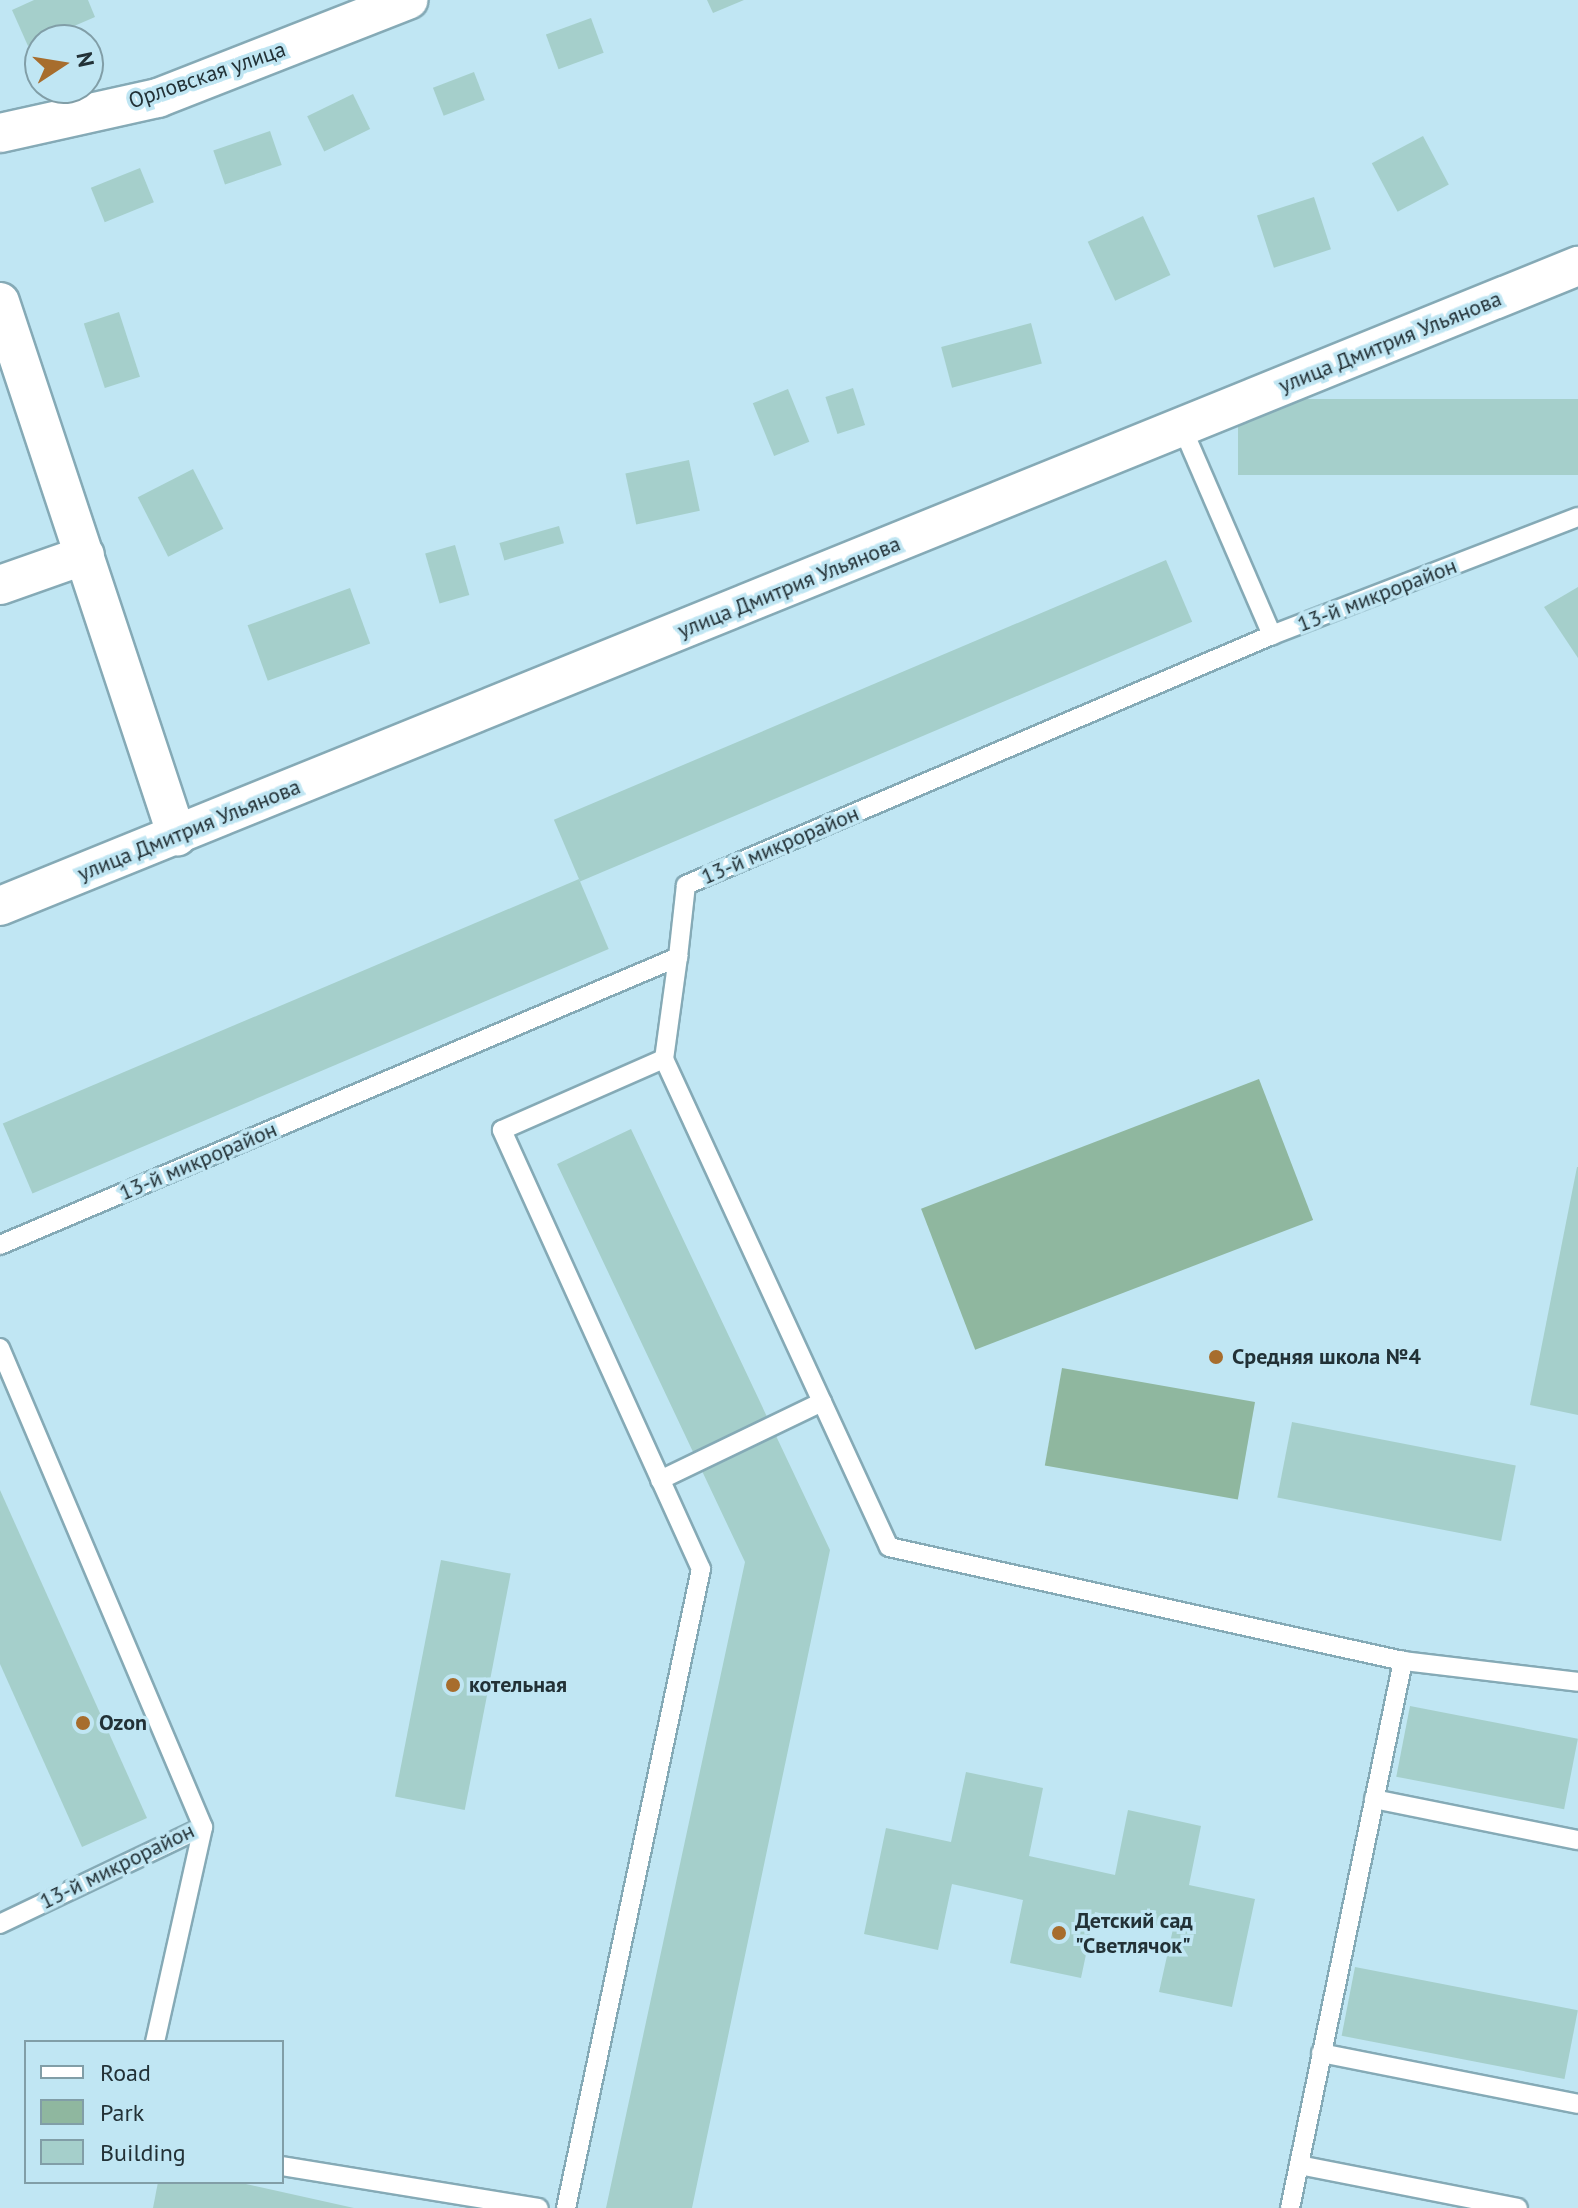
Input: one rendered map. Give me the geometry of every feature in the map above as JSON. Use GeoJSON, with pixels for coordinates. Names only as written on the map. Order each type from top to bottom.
{"type":"FeatureCollection","features":[{"type":"Feature","properties":{"kind":"street","name":"Орловская улица"},"geometry":{"type":"LineString","coordinates":[[0,133],[158,98],[408,0]]}},
{"type":"Feature","properties":{"kind":"street","name":"улица Дмитрия Ульянова"},"geometry":{"type":"LineString","coordinates":[[0,906],[1578,266]]}},
{"type":"Feature","properties":{"kind":"street"},"geometry":{"type":"LineString","coordinates":[[0,302],[177,836]]}},
{"type":"Feature","properties":{"kind":"street"},"geometry":{"type":"LineString","coordinates":[[0,585],[85,555]]}},
{"type":"Feature","properties":{"kind":"lane"},"geometry":{"type":"LineString","coordinates":[[1182,427],[1272,635]]}},
{"type":"Feature","properties":{"kind":"lane","name":"13-й микрорайон"},"geometry":{"type":"LineString","coordinates":[[0,1245],[678,957],[686,885],[1272,635],[1578,517]]}},
{"type":"Feature","properties":{"kind":"lane"},"geometry":{"type":"LineString","coordinates":[[678,957],[664,1059],[889,1547],[1403,1661],[1578,1682]]}},
{"type":"Feature","properties":{"kind":"lane"},"geometry":{"type":"LineString","coordinates":[[566,2208],[701,1569],[502,1130],[664,1059]]}},
{"type":"Feature","properties":{"kind":"lane","name":"13-й микрорайон"},"geometry":{"type":"LineString","coordinates":[[0,1348],[203,1827],[0,1924]]}},
{"type":"Feature","properties":{"kind":"lane"},"geometry":{"type":"LineString","coordinates":[[660,1480],[822,1402]]}},
{"type":"Feature","properties":{"kind":"lane"},"geometry":{"type":"LineString","coordinates":[[1290,2208],[1403,1661]]}},
{"type":"Feature","properties":{"kind":"lane"},"geometry":{"type":"LineString","coordinates":[[1374,1799],[1578,1840]]}},
{"type":"Feature","properties":{"kind":"lane"},"geometry":{"type":"LineString","coordinates":[[155,2040],[203,1827]]}},
{"type":"Feature","properties":{"kind":"lane"},"geometry":{"type":"LineString","coordinates":[[1321,2053],[1578,2104]]}},
{"type":"Feature","properties":{"kind":"lane"},"geometry":{"type":"LineString","coordinates":[[1299,2165],[1518,2208]]}},
{"type":"Feature","properties":{"kind":"lane"},"geometry":{"type":"LineString","coordinates":[[284,2166],[539,2208]]}},
{"type":"Feature","properties":{"kind":"green space"},"geometry":{"type":"Polygon","coordinates":[[[1259,1079],[1313,1220],[975,1350],[921,1209],[1259,1079]]]}},
{"type":"Feature","properties":{"kind":"green space"},"geometry":{"type":"Polygon","coordinates":[[[1062,1368],[1255,1402],[1238,1500],[1045,1465],[1062,1368]]]}},
{"type":"Feature","properties":{"kind":"building"},"geometry":{"type":"Polygon","coordinates":[[[34,0],[88,0],[95,17],[79,24],[24,24],[24,37],[12,10],[34,0]]]}},
{"type":"Feature","properties":{"kind":"building"},"geometry":{"type":"Polygon","coordinates":[[[707,0],[744,0],[713,13],[707,0]]]}},
{"type":"Feature","properties":{"kind":"building"},"geometry":{"type":"Polygon","coordinates":[[[591,18],[604,53],[559,69],[546,34],[591,18]]]}},
{"type":"Feature","properties":{"kind":"building"},"geometry":{"type":"Polygon","coordinates":[[[474,72],[485,100],[444,116],[433,88],[474,72]]]}},
{"type":"Feature","properties":{"kind":"building"},"geometry":{"type":"Polygon","coordinates":[[[353,94],[370,129],[324,151],[307,116],[353,94]]]}},
{"type":"Feature","properties":{"kind":"building"},"geometry":{"type":"Polygon","coordinates":[[[270,131],[282,165],[225,185],[213,151],[270,131]]]}},
{"type":"Feature","properties":{"kind":"building"},"geometry":{"type":"Polygon","coordinates":[[[1423,136],[1449,185],[1398,212],[1372,163],[1423,136]]]}},
{"type":"Feature","properties":{"kind":"building"},"geometry":{"type":"Polygon","coordinates":[[[140,168],[154,202],[105,222],[91,188],[140,168]]]}},
{"type":"Feature","properties":{"kind":"building"},"geometry":{"type":"Polygon","coordinates":[[[1314,197],[1331,249],[1274,268],[1257,216],[1314,197]]]}},
{"type":"Feature","properties":{"kind":"building"},"geometry":{"type":"Polygon","coordinates":[[[1143,216],[1170,275],[1115,301],[1088,242],[1143,216]]]}},
{"type":"Feature","properties":{"kind":"building"},"geometry":{"type":"Polygon","coordinates":[[[119,312],[140,377],[105,388],[84,323],[119,312]]]}},
{"type":"Feature","properties":{"kind":"building"},"geometry":{"type":"Polygon","coordinates":[[[1031,323],[1042,364],[952,388],[941,347],[1031,323]]]}},
{"type":"Feature","properties":{"kind":"building"},"geometry":{"type":"Polygon","coordinates":[[[853,388],[865,425],[837,434],[825,397],[853,388]]]}},
{"type":"Feature","properties":{"kind":"building"},"geometry":{"type":"Polygon","coordinates":[[[788,389],[809,442],[774,456],[753,403],[788,389]]]}},
{"type":"Feature","properties":{"kind":"building"},"geometry":{"type":"Polygon","coordinates":[[[1238,399],[1578,399],[1578,475],[1238,475],[1238,399]]]}},
{"type":"Feature","properties":{"kind":"building"},"geometry":{"type":"Polygon","coordinates":[[[689,460],[700,511],[636,524],[625,474],[689,460]]]}},
{"type":"Feature","properties":{"kind":"building"},"geometry":{"type":"Polygon","coordinates":[[[193,469],[223,529],[168,557],[138,497],[193,469]]]}},
{"type":"Feature","properties":{"kind":"building"},"geometry":{"type":"Polygon","coordinates":[[[559,526],[564,543],[504,560],[499,543],[559,526]]]}},
{"type":"Feature","properties":{"kind":"building"},"geometry":{"type":"Polygon","coordinates":[[[455,545],[469,595],[440,604],[425,554],[455,545]]]}},
{"type":"Feature","properties":{"kind":"building"},"geometry":{"type":"Polygon","coordinates":[[[1166,560],[1192,622],[580,882],[554,820],[1166,560]]]}},
{"type":"Feature","properties":{"kind":"building"},"geometry":{"type":"Polygon","coordinates":[[[1578,587],[1578,658],[1544,607],[1578,587]]]}},
{"type":"Feature","properties":{"kind":"building"},"geometry":{"type":"Polygon","coordinates":[[[350,588],[370,643],[268,681],[248,625],[350,588]]]}},
{"type":"Feature","properties":{"kind":"building"},"geometry":{"type":"Polygon","coordinates":[[[579,879],[609,949],[32,1194],[3,1124],[579,879]]]}},
{"type":"Feature","properties":{"kind":"building"},"geometry":{"type":"Polygon","coordinates":[[[631,1129],[830,1550],[692,2208],[606,2208],[745,1562],[557,1164],[631,1129]]]}},
{"type":"Feature","properties":{"kind":"building"},"geometry":{"type":"Polygon","coordinates":[[[1578,1167],[1578,1415],[1530,1405],[1578,1167]]]}},
{"type":"Feature","properties":{"kind":"building"},"geometry":{"type":"Polygon","coordinates":[[[1292,1422],[1516,1466],[1501,1541],[1277,1498],[1292,1422]]]}},
{"type":"Feature","properties":{"kind":"building"},"geometry":{"type":"Polygon","coordinates":[[[0,1490],[147,1818],[82,1847],[0,1664],[0,1490]]]}},
{"type":"Feature","properties":{"kind":"building","name":"котельная"},"geometry":{"type":"Polygon","coordinates":[[[441,1560],[511,1574],[465,1810],[395,1797],[441,1560]]]}},
{"type":"Feature","properties":{"kind":"building"},"geometry":{"type":"Polygon","coordinates":[[[1410,1706],[1578,1739],[1564,1809],[1396,1777],[1410,1706]]]}},
{"type":"Feature","properties":{"kind":"building"},"geometry":{"type":"Polygon","coordinates":[[[966,1772],[1043,1788],[1029,1856],[1115,1875],[1128,1810],[1201,1826],[1189,1885],[1255,1899],[1232,2007],[1159,1992],[1173,1929],[1095,1912],[1081,1978],[1010,1963],[1023,1900],[952,1884],[938,1950],[864,1934],[886,1828],[951,1842],[966,1772]]]}},
{"type":"Feature","properties":{"kind":"building"},"geometry":{"type":"Polygon","coordinates":[[[1355,1967],[1578,2010],[1564,2079],[1342,2036],[1355,1967]]]}},
{"type":"Feature","properties":{"kind":"building"},"geometry":{"type":"Polygon","coordinates":[[[158,2184],[246,2184],[354,2208],[153,2208],[158,2184]]]}},
{"type":"Feature","properties":{"kind":"place","name":"Средняя школа №4"},"geometry":{"type":"Point","coordinates":[1216,1357]}},
{"type":"Feature","properties":{"kind":"place","name":"котельная"},"geometry":{"type":"Point","coordinates":[453,1685]}},
{"type":"Feature","properties":{"kind":"place","name":"Ozon"},"geometry":{"type":"Point","coordinates":[83,1723]}},
{"type":"Feature","properties":{"kind":"place","name":"Детский сад \"Светлячок\""},"geometry":{"type":"Point","coordinates":[1059,1933]}}]}
